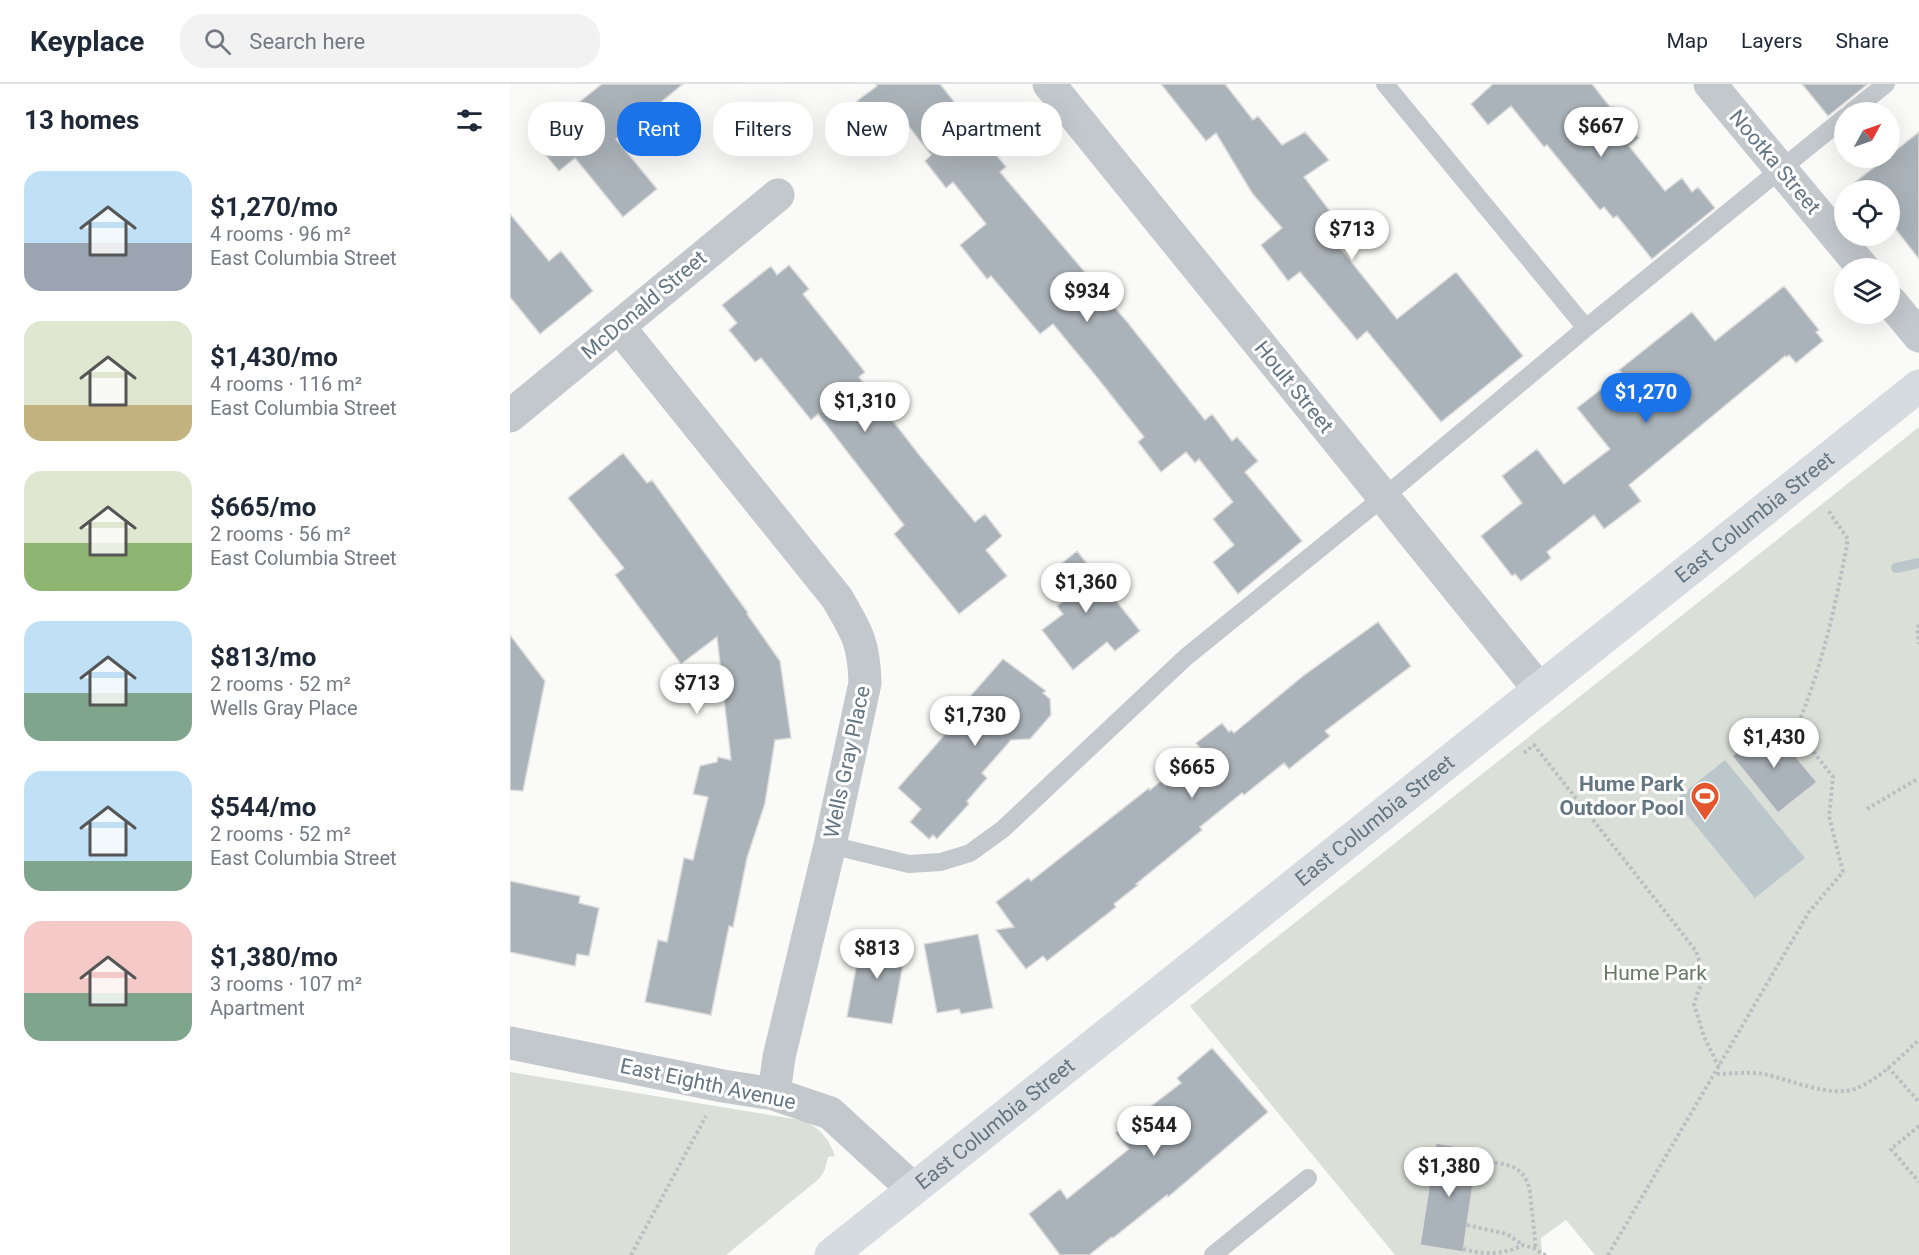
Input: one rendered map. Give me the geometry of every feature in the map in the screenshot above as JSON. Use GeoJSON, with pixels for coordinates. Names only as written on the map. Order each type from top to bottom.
{"type":"FeatureCollection","features":[{"type":"Feature","properties":{"kind":"main road","name":"East Columbia Street"},"geometry":{"type":"LineString","coordinates":[[831,1255],[1919,386]]}},
{"type":"Feature","properties":{"kind":"street","name":"Hoult Street"},"geometry":{"type":"LineString","coordinates":[[1049,84],[1539,689]]}},
{"type":"Feature","properties":{"kind":"street","name":"Nootka Street"},"geometry":{"type":"LineString","coordinates":[[1710,84],[1855,258]]}},
{"type":"Feature","properties":{"kind":"street","name":"McDonald Street"},"geometry":{"type":"LineString","coordinates":[[510,416],[778,195]]}},
{"type":"Feature","properties":{"kind":"street"},"geometry":{"type":"LineString","coordinates":[[1900,313],[1919,336]]}},
{"type":"Feature","properties":{"kind":"street","name":"Wells Gray Place"},"geometry":{"type":"LineString","coordinates":[[619,327],[837,598],[856,630],[865,657],[865,683],[830,845],[779,1058],[774,1094]]}},
{"type":"Feature","properties":{"kind":"street","name":"East Eighth Avenue"},"geometry":{"type":"LineString","coordinates":[[510,1043],[723,1086],[774,1094],[830,1113],[914,1189]]}},
{"type":"Feature","properties":{"kind":"lane"},"geometry":{"type":"LineString","coordinates":[[1385,84],[1586,328]]}},
{"type":"Feature","properties":{"kind":"lane"},"geometry":{"type":"LineString","coordinates":[[1864,102],[1886,84]]}},
{"type":"Feature","properties":{"kind":"lane"},"geometry":{"type":"LineString","coordinates":[[830,845],[909,864],[941,862],[970,853],[1003,829],[1186,657],[1834,126]]}},
{"type":"Feature","properties":{"kind":"lane"},"geometry":{"type":"LineString","coordinates":[[1213,1255],[1308,1178]]}},
{"type":"Feature","properties":{"kind":"path"},"geometry":{"type":"LineString","coordinates":[[1782,740],[1796,729],[1813,687],[1831,624],[1848,539],[1827,509]]}},
{"type":"Feature","properties":{"kind":"path"},"geometry":{"type":"LineString","coordinates":[[1919,625],[1917,628],[1919,644]]}},
{"type":"Feature","properties":{"kind":"path"},"geometry":{"type":"LineString","coordinates":[[1608,1255],[1720,1068],[1809,912],[1843,872],[1829,816],[1833,777],[1796,729]]}},
{"type":"Feature","properties":{"kind":"path"},"geometry":{"type":"LineString","coordinates":[[1524,753],[1534,745],[1696,951],[1704,975],[1694,1004],[1704,1037],[1720,1068]]}},
{"type":"Feature","properties":{"kind":"path"},"geometry":{"type":"LineString","coordinates":[[1867,809],[1919,777]]}},
{"type":"Feature","properties":{"kind":"path"},"geometry":{"type":"LineString","coordinates":[[1716,1074],[1761,1073],[1810,1088],[1855,1089],[1876,1078],[1919,1040]]}},
{"type":"Feature","properties":{"kind":"path"},"geometry":{"type":"LineString","coordinates":[[1888,1067],[1919,1102]]}},
{"type":"Feature","properties":{"kind":"path"},"geometry":{"type":"LineString","coordinates":[[631,1255],[707,1114]]}},
{"type":"Feature","properties":{"kind":"path"},"geometry":{"type":"LineString","coordinates":[[1919,1126],[1891,1149],[1919,1182]]}},
{"type":"Feature","properties":{"kind":"path"},"geometry":{"type":"LineString","coordinates":[[1477,1160],[1515,1167],[1523,1173],[1530,1192],[1537,1250],[1534,1255]]}},
{"type":"Feature","properties":{"kind":"path"},"geometry":{"type":"LineString","coordinates":[[1467,1225],[1507,1234],[1523,1245],[1546,1255]]}},
{"type":"Feature","properties":{"kind":"path"},"geometry":{"type":"LineString","coordinates":[[1463,1249],[1476,1254],[1489,1255],[1507,1252],[1523,1245]]}},
{"type":"Feature","properties":{"kind":"green space","name":"Hume Park"},"geometry":{"type":"Polygon","coordinates":[[[1919,427],[1919,1255],[1595,1255],[1566,1220],[1541,1238],[1542,1255],[1395,1255],[1190,1006],[1919,427]]]}},
{"type":"Feature","properties":{"kind":"green space"},"geometry":{"type":"Polygon","coordinates":[[[510,1072],[806,1121],[824,1136],[835,1156],[828,1157],[820,1178],[726,1255],[510,1255],[510,1072]]]}},
{"type":"Feature","properties":{"kind":"shaded area"},"geometry":{"type":"Polygon","coordinates":[[[1725,760],[1805,858],[1755,898],[1675,800],[1725,760]]]}},
{"type":"Feature","properties":{"kind":"building"},"geometry":{"type":"Polygon","coordinates":[[[602,84],[683,84],[661,102],[617,102],[617,156],[630,156],[657,189],[623,217],[575,158],[559,171],[546,156],[605,156],[605,102],[579,102],[602,84]]]}},
{"type":"Feature","properties":{"kind":"building"},"geometry":{"type":"Polygon","coordinates":[[[876,84],[940,84],[954,102],[921,102],[921,142],[909,127],[909,102],[857,101],[877,86],[876,84]]]}},
{"type":"Feature","properties":{"kind":"building"},"geometry":{"type":"Polygon","coordinates":[[[1161,84],[1225,84],[1253,120],[1258,116],[1282,145],[1305,132],[1329,160],[1304,177],[1348,235],[1337,244],[1397,319],[1456,272],[1523,356],[1441,422],[1367,331],[1357,340],[1300,272],[1288,281],[1261,245],[1282,228],[1252,193],[1216,133],[1206,141],[1161,84]]]}},
{"type":"Feature","properties":{"kind":"building"},"geometry":{"type":"Polygon","coordinates":[[[1493,84],[1592,84],[1639,138],[1629,146],[1665,191],[1682,178],[1692,192],[1698,187],[1715,208],[1652,259],[1617,216],[1613,218],[1604,207],[1600,210],[1547,145],[1544,147],[1511,106],[1488,125],[1471,104],[1493,84]]]}},
{"type":"Feature","properties":{"kind":"building"},"geometry":{"type":"Polygon","coordinates":[[[1802,84],[1868,84],[1846,102],[1834,102],[1834,111],[1828,116],[1802,84]]]}},
{"type":"Feature","properties":{"kind":"building"},"geometry":{"type":"Polygon","coordinates":[[[1919,132],[1919,259],[1900,235],[1900,180],[1858,180],[1873,168],[1900,168],[1900,147],[1919,132]]]}},
{"type":"Feature","properties":{"kind":"building"},"geometry":{"type":"Polygon","coordinates":[[[930,156],[997,156],[1006,167],[1000,172],[1128,323],[1205,420],[1212,414],[1232,441],[1237,437],[1258,461],[1245,472],[1302,541],[1238,594],[1213,562],[1234,545],[1213,519],[1233,502],[1199,459],[1195,463],[1186,452],[1161,472],[1138,442],[1144,437],[1053,324],[1040,334],[991,276],[987,279],[960,245],[986,224],[953,182],[946,188],[925,161],[930,156]]]}},
{"type":"Feature","properties":{"kind":"building"},"geometry":{"type":"Polygon","coordinates":[[[510,214],[549,261],[561,251],[593,291],[540,334],[510,297],[510,214]]]}},
{"type":"Feature","properties":{"kind":"building"},"geometry":{"type":"Polygon","coordinates":[[[789,265],[809,289],[803,294],[865,372],[859,377],[920,456],[975,522],[985,514],[1002,536],[986,550],[1007,576],[959,614],[894,534],[904,525],[818,414],[811,420],[761,358],[755,362],[729,330],[737,323],[722,305],[771,266],[777,275],[789,265]]]}},
{"type":"Feature","properties":{"kind":"building"},"geometry":{"type":"Polygon","coordinates":[[[1784,286],[1819,330],[1816,332],[1823,341],[1796,363],[1789,355],[1785,356],[1629,485],[1641,501],[1604,529],[1594,515],[1547,552],[1551,558],[1521,581],[1515,574],[1512,576],[1481,536],[1522,503],[1502,476],[1537,449],[1564,484],[1610,449],[1577,408],[1622,373],[1619,370],[1692,312],[1715,341],[1784,286]]]}},
{"type":"Feature","properties":{"kind":"building"},"geometry":{"type":"Polygon","coordinates":[[[623,453],[647,483],[652,480],[780,661],[791,738],[775,740],[765,803],[747,858],[733,927],[729,926],[711,1015],[645,1002],[658,940],[667,942],[684,858],[693,860],[708,797],[693,794],[700,766],[717,762],[718,757],[731,760],[717,637],[681,664],[615,575],[624,568],[568,498],[623,453]]]}},
{"type":"Feature","properties":{"kind":"building"},"geometry":{"type":"Polygon","coordinates":[[[1077,551],[1140,631],[1115,651],[1107,642],[1073,670],[1042,630],[1063,614],[1057,606],[1065,600],[1046,576],[1077,551]]]}},
{"type":"Feature","properties":{"kind":"building"},"geometry":{"type":"Polygon","coordinates":[[[1378,622],[1411,666],[1325,731],[1330,736],[1289,769],[1284,763],[1200,827],[1202,830],[1114,904],[1116,907],[1047,961],[1043,956],[1026,969],[996,930],[1014,927],[996,902],[1028,878],[1031,881],[1149,788],[1150,790],[1161,781],[1165,786],[1205,754],[1196,743],[1222,723],[1229,732],[1231,730],[1234,733],[1303,676],[1378,622]]]}},
{"type":"Feature","properties":{"kind":"building"},"geometry":{"type":"Polygon","coordinates":[[[510,635],[545,681],[523,791],[510,790],[510,635]]]}},
{"type":"Feature","properties":{"kind":"building"},"geometry":{"type":"Polygon","coordinates":[[[1003,659],[1046,691],[1043,693],[1050,699],[1051,715],[1030,739],[1011,740],[982,773],[987,778],[967,801],[969,804],[937,839],[933,835],[929,839],[910,822],[921,809],[898,788],[970,706],[966,701],[1003,659]]]}},
{"type":"Feature","properties":{"kind":"building"},"geometry":{"type":"Polygon","coordinates":[[[1770,726],[1817,782],[1778,813],[1732,756],[1770,726]]]}},
{"type":"Feature","properties":{"kind":"building"},"geometry":{"type":"Polygon","coordinates":[[[510,881],[580,896],[579,903],[599,908],[589,956],[577,954],[575,966],[510,952],[510,881]]]}},
{"type":"Feature","properties":{"kind":"building"},"geometry":{"type":"Polygon","coordinates":[[[978,934],[993,1008],[961,1014],[959,1009],[937,1013],[924,944],[978,934]]]}},
{"type":"Feature","properties":{"kind":"building"},"geometry":{"type":"Polygon","coordinates":[[[862,935],[903,942],[902,948],[906,948],[892,1024],[847,1017],[862,935]]]}},
{"type":"Feature","properties":{"kind":"building"},"geometry":{"type":"Polygon","coordinates":[[[1212,1048],[1268,1112],[1168,1197],[1167,1195],[1089,1255],[1060,1255],[1029,1214],[1060,1189],[1067,1199],[1129,1149],[1116,1133],[1181,1083],[1177,1078],[1212,1048]]]}},
{"type":"Feature","properties":{"kind":"building"},"geometry":{"type":"Polygon","coordinates":[[[1436,1143],[1478,1150],[1463,1252],[1420,1245],[1436,1143]]]}},
{"type":"Feature","properties":{"kind":"waterway"},"geometry":{"type":"LineString","coordinates":[[1896,568],[1919,563]]}},
{"type":"Feature","properties":{"kind":"place","name":"Hume Park Outdoor Pool"},"geometry":{"type":"Point","coordinates":[1705,822]}}]}
